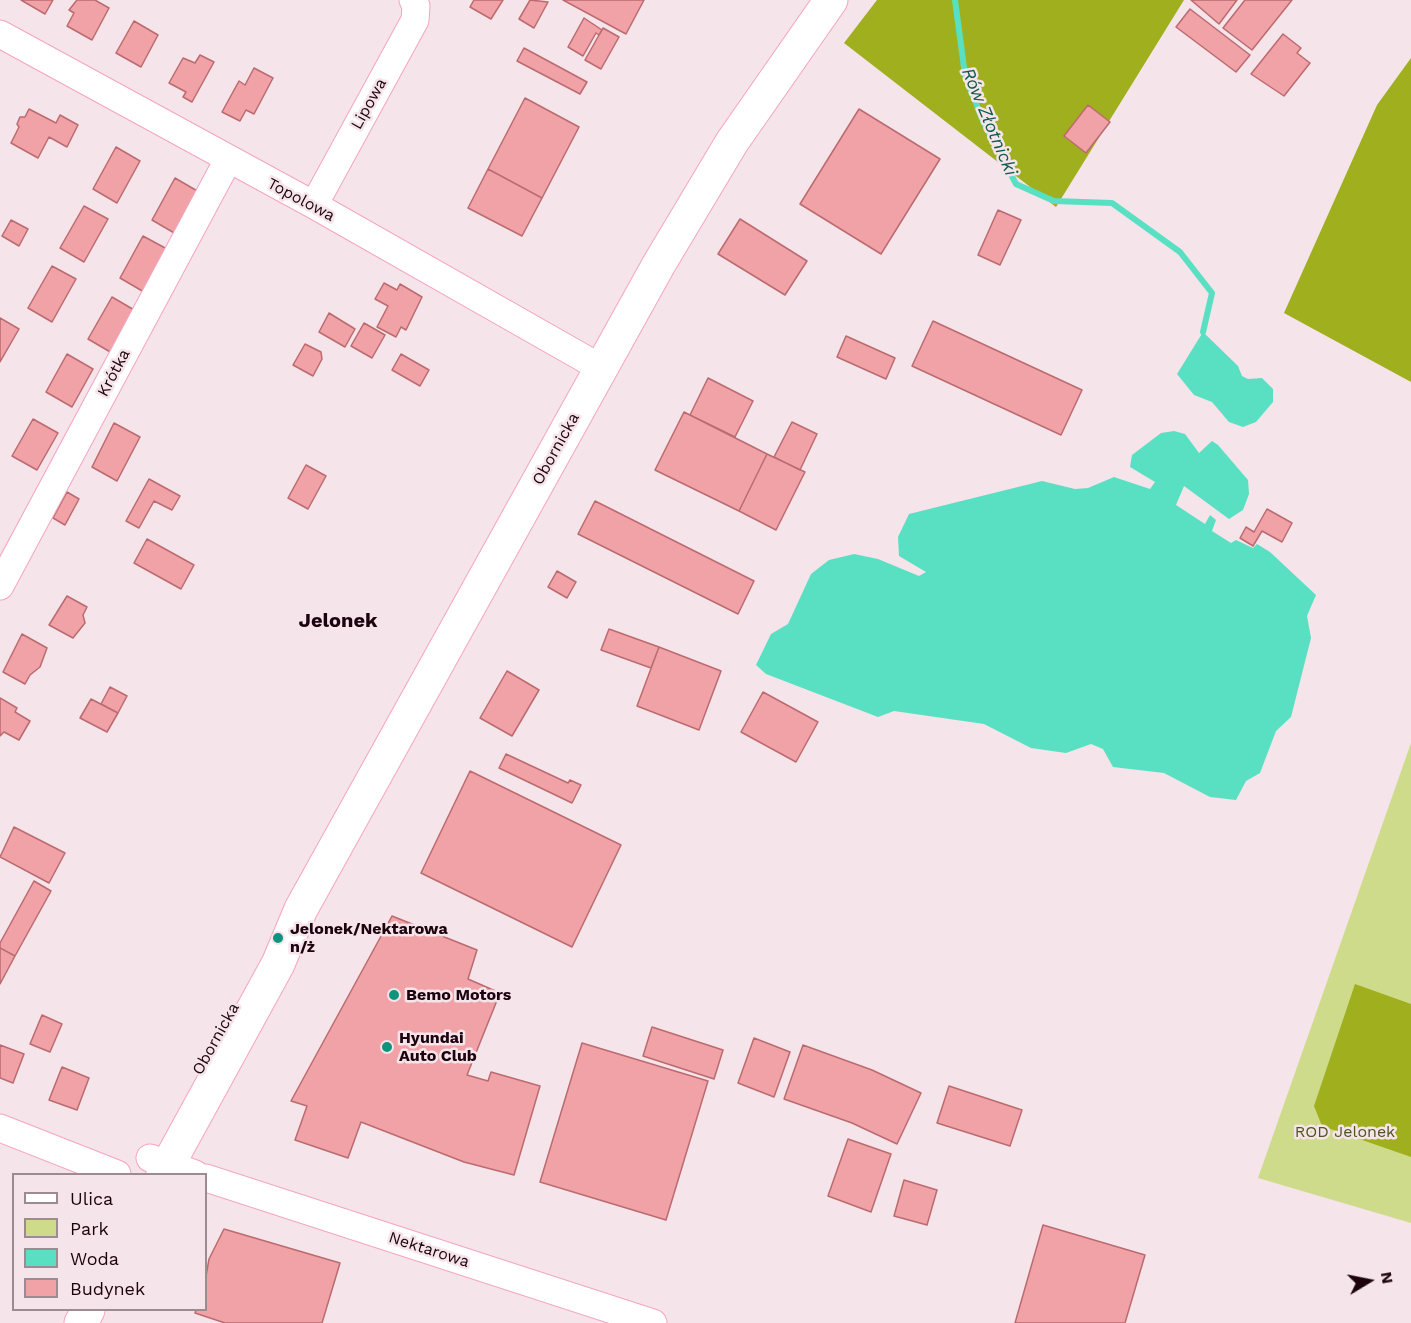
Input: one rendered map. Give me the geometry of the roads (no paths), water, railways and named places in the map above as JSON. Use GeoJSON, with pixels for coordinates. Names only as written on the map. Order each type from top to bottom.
{"type":"FeatureCollection","features":[{"type":"Feature","properties":{"kind":"main road","name":"Obornicka"},"geometry":{"type":"LineString","coordinates":[[164,1169],[278,964],[301,909],[601,368],[732,142],[831,0]]}},
{"type":"Feature","properties":{"kind":"street","name":"Lipowa"},"geometry":{"type":"LineString","coordinates":[[314,206],[415,20],[416,6],[413,0]]}},
{"type":"Feature","properties":{"kind":"street","name":"Topolowa"},"geometry":{"type":"LineString","coordinates":[[0,34],[314,206],[601,368]]}},
{"type":"Feature","properties":{"kind":"street","name":"Krótka"},"geometry":{"type":"LineString","coordinates":[[0,586],[228,160]]}},
{"type":"Feature","properties":{"kind":"street"},"geometry":{"type":"LineString","coordinates":[[0,1128],[114,1173]]}},
{"type":"Feature","properties":{"kind":"street","name":"Nektarowa"},"geometry":{"type":"LineString","coordinates":[[207,1178],[653,1323]]}},
{"type":"Feature","properties":{"kind":"water"},"geometry":{"type":"Polygon","coordinates":[[[1203,332],[1238,366],[1242,376],[1248,379],[1262,378],[1273,389],[1273,402],[1256,422],[1243,427],[1229,422],[1212,402],[1194,395],[1177,374],[1203,332]]]}},
{"type":"Feature","properties":{"kind":"water"},"geometry":{"type":"Polygon","coordinates":[[[1174,431],[1185,434],[1199,453],[1212,441],[1218,445],[1248,480],[1249,494],[1243,510],[1229,519],[1184,486],[1176,505],[1205,524],[1210,515],[1216,520],[1212,531],[1231,543],[1236,540],[1253,548],[1257,544],[1270,552],[1316,595],[1307,616],[1311,638],[1291,717],[1276,731],[1260,773],[1246,781],[1236,800],[1210,797],[1164,773],[1113,767],[1103,749],[1091,744],[1066,753],[1031,748],[984,724],[894,711],[878,717],[766,674],[756,665],[771,634],[788,624],[811,574],[829,560],[854,554],[878,559],[919,576],[926,572],[899,556],[898,537],[909,514],[1042,481],[1075,489],[1088,488],[1114,477],[1150,489],[1155,482],[1130,467],[1132,455],[1161,433],[1174,431]]]}},
{"type":"Feature","properties":{"kind":"waterway","name":"Rów Złotnicki"},"geometry":{"type":"LineString","coordinates":[[955,0],[965,75],[983,121],[1016,184],[1054,201],[1112,203],[1180,252],[1212,293],[1203,332]]}},
{"type":"Feature","properties":{"kind":"place","name":"Jelonek/Nektarowa n/ż"},"geometry":{"type":"Point","coordinates":[278,938]}},
{"type":"Feature","properties":{"kind":"place","name":"Bemo Motors"},"geometry":{"type":"Point","coordinates":[394,995]}},
{"type":"Feature","properties":{"kind":"place","name":"Hyundai Auto Club"},"geometry":{"type":"Point","coordinates":[387,1047]}},
{"type":"Feature","properties":{"kind":"district","name":"Jelonek"},"geometry":{"type":"Point","coordinates":[338,621]}},
{"type":"Feature","properties":{"kind":"park label","name":"ROD Jelonek"},"geometry":{"type":"Point","coordinates":[1345,1132]}}]}
